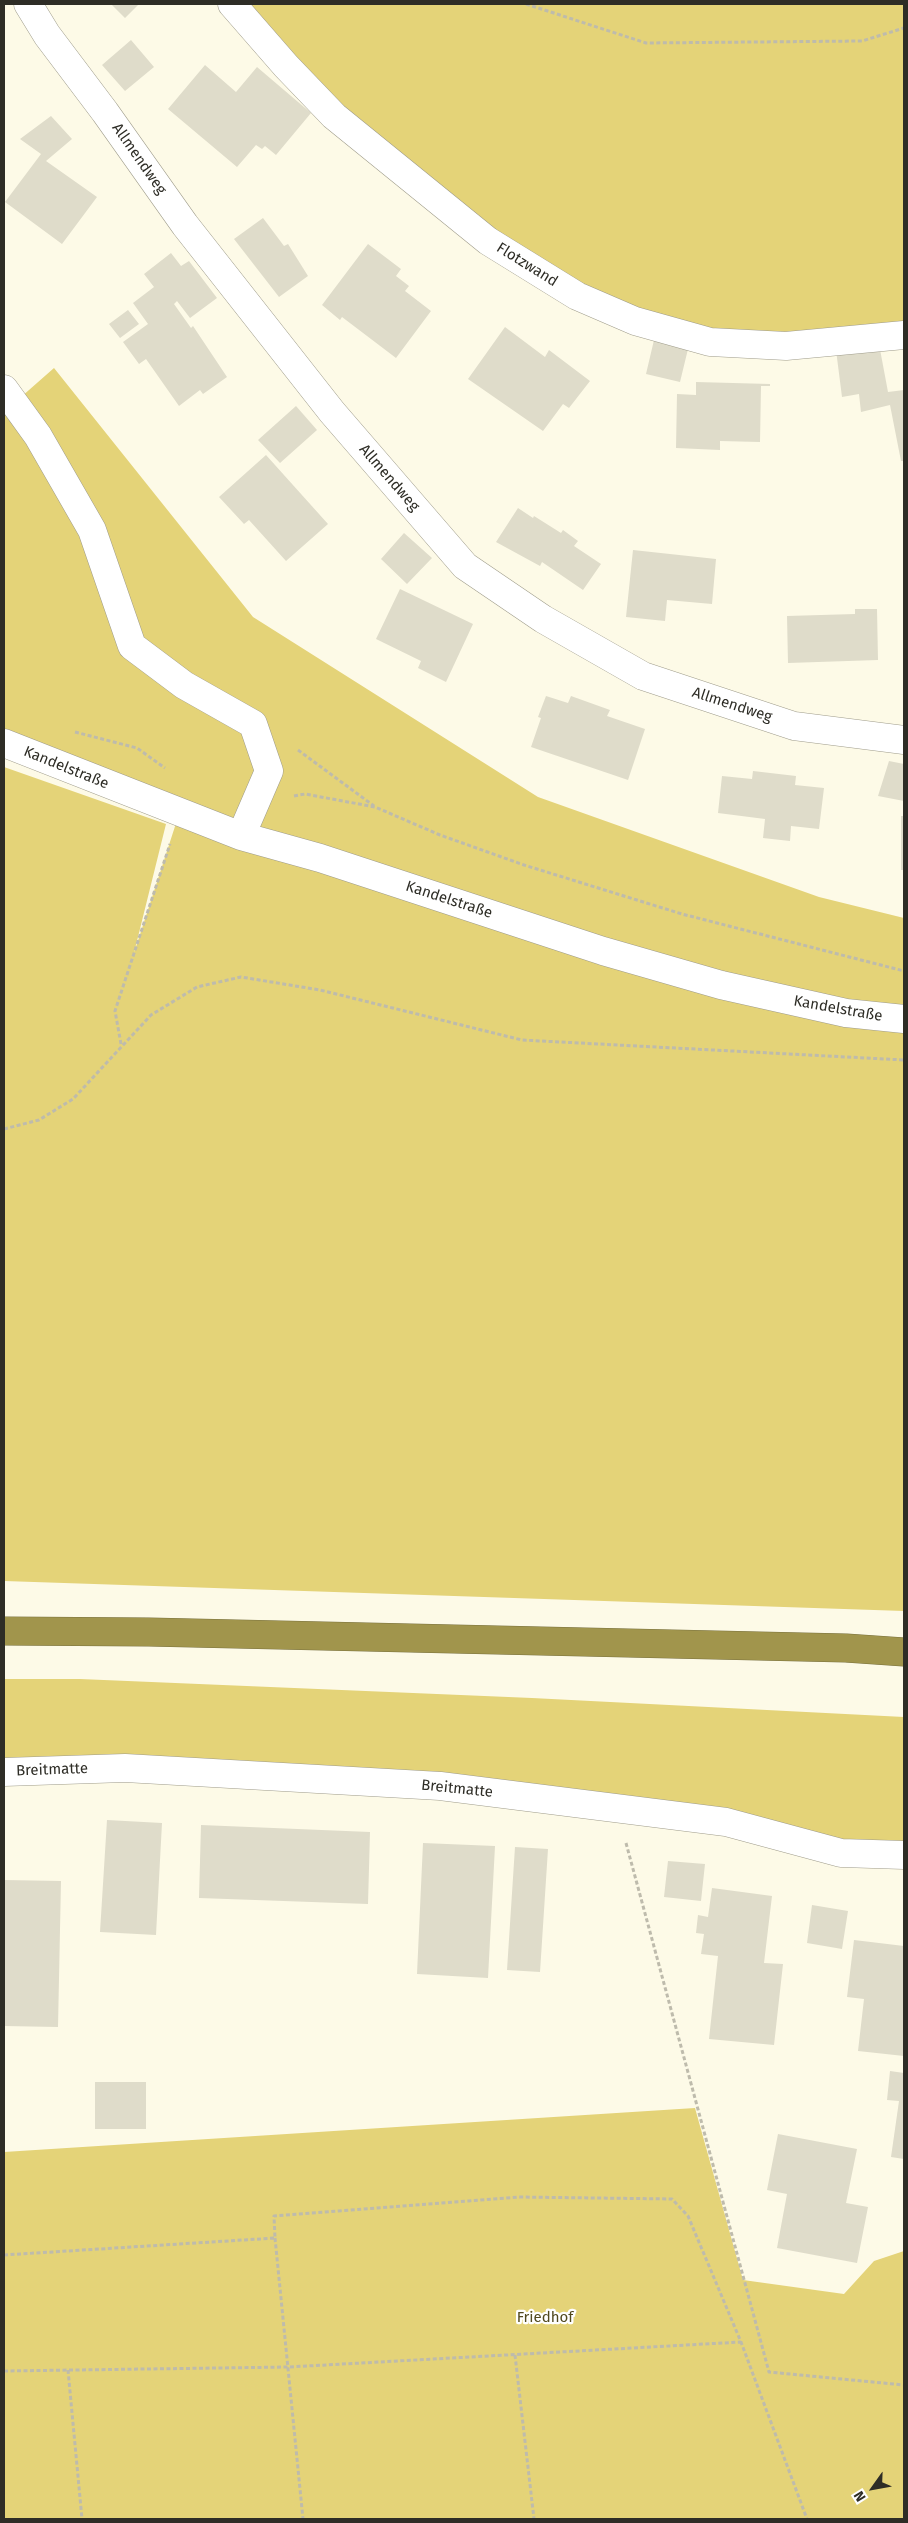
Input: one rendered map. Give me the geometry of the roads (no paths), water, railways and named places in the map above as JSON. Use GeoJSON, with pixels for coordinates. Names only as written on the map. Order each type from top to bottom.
{"type":"FeatureCollection","features":[{"type":"Feature","properties":{"kind":"highway"},"geometry":{"type":"LineString","coordinates":[[4,1632],[169,1633],[846,1648],[904,1652]]}},
{"type":"Feature","properties":{"kind":"street","name":"Allmendweg"},"geometry":{"type":"LineString","coordinates":[[28,4],[47,35],[105,112],[185,225],[332,412],[465,566],[543,619],[643,676],[794,726],[904,740]]}},
{"type":"Feature","properties":{"kind":"street","name":"Flotzwand"},"geometry":{"type":"LineString","coordinates":[[232,4],[286,66],[334,116],[488,241],[577,296],[635,321],[710,342],[786,346],[904,334]]}},
{"type":"Feature","properties":{"kind":"street"},"geometry":{"type":"LineString","coordinates":[[4,389],[38,436],[92,530],[132,646],[184,684],[253,724],[269,771],[240,836]]}},
{"type":"Feature","properties":{"kind":"street","name":"Kandelstraße"},"geometry":{"type":"LineString","coordinates":[[4,743],[240,836],[320,858],[603,951],[721,985],[846,1013],[904,1019]]}},
{"type":"Feature","properties":{"kind":"street","name":"Breitmatte"},"geometry":{"type":"LineString","coordinates":[[4,1772],[125,1768],[440,1786],[726,1822],[841,1853],[904,1855]]}},
{"type":"Feature","properties":{"kind":"park label","name":"Friedhof"},"geometry":{"type":"Point","coordinates":[545,2318]}}]}
